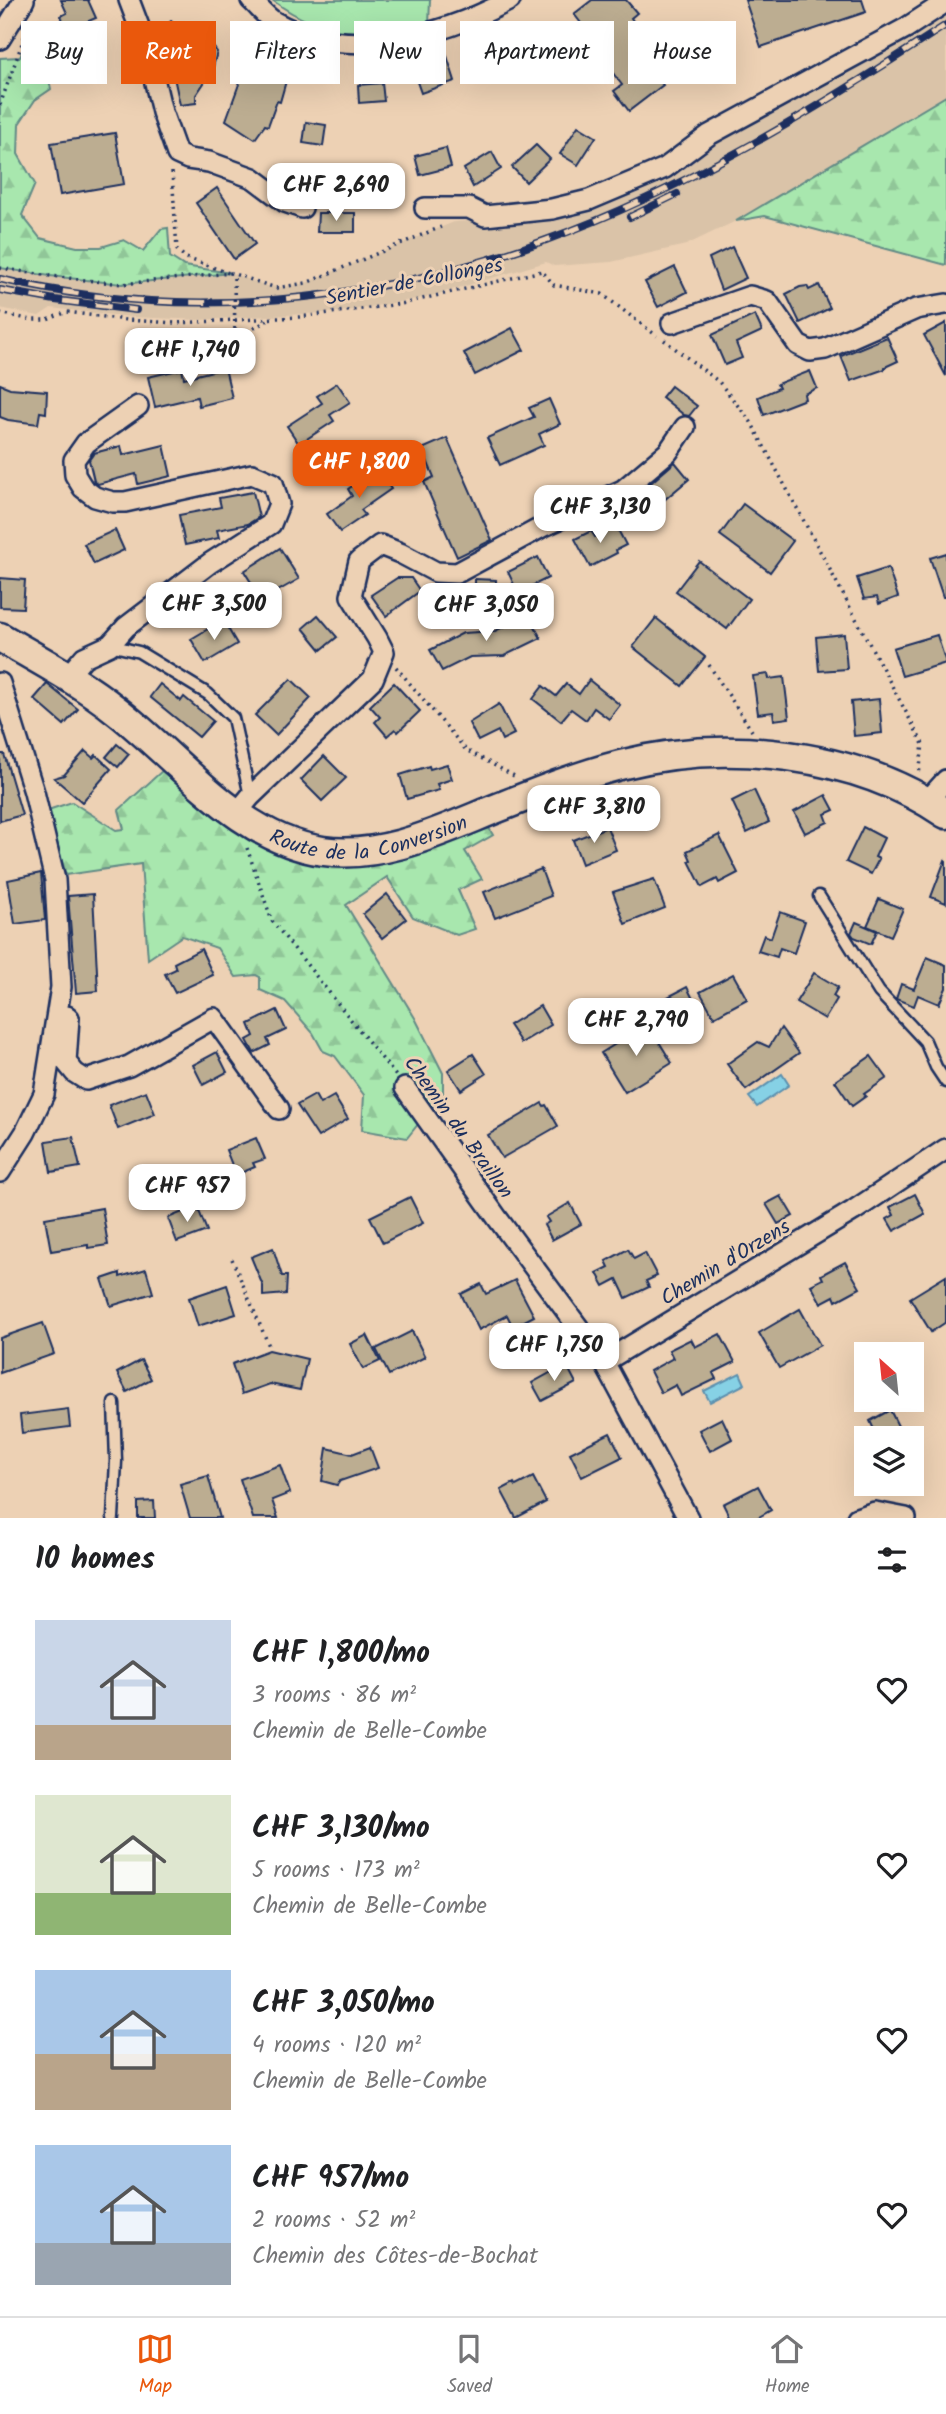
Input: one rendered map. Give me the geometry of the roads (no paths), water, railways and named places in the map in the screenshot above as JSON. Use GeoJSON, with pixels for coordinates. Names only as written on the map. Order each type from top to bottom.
{"type":"FeatureCollection","features":[{"type":"Feature","properties":{"kind":"main road","name":"Route de la Conversion"},"geometry":{"type":"LineString","coordinates":[[0,636],[114,708],[159,745],[243,806],[262,830],[291,844],[324,851],[365,852],[419,839],[536,792],[621,765],[663,757],[721,753],[776,754],[838,765],[931,798]]}},
{"type":"Feature","properties":{"kind":"street"},"geometry":{"type":"LineString","coordinates":[[0,39],[24,0]]}},
{"type":"Feature","properties":{"kind":"street"},"geometry":{"type":"LineString","coordinates":[[128,0],[146,44],[170,141],[177,154],[253,178],[285,202],[302,208]]}},
{"type":"Feature","properties":{"kind":"street"},"geometry":{"type":"LineString","coordinates":[[251,0],[274,22],[307,35],[345,43],[392,40],[435,30],[487,12],[510,0]]}},
{"type":"Feature","properties":{"kind":"street"},"geometry":{"type":"LineString","coordinates":[[425,208],[469,208],[485,216],[552,209],[589,200],[665,167],[709,135],[906,28],[946,2]]}},
{"type":"Feature","properties":{"kind":"street"},"geometry":{"type":"LineString","coordinates":[[673,323],[750,296],[767,301],[798,345],[810,351],[825,349],[916,309],[946,304]]}},
{"type":"Feature","properties":{"kind":"street"},"geometry":{"type":"LineString","coordinates":[[67,677],[84,657],[110,645],[126,627],[200,571],[271,524],[279,504],[273,483],[252,474],[125,502],[102,499],[88,493],[78,482],[74,460],[86,443],[138,406]]}},
{"type":"Feature","properties":{"kind":"street"},"geometry":{"type":"LineString","coordinates":[[243,806],[373,679],[384,652],[351,596],[359,561],[380,545],[436,572],[457,573],[544,526],[624,490],[668,452],[685,427]]}},
{"type":"Feature","properties":{"kind":"street"},"geometry":{"type":"LineString","coordinates":[[0,683],[34,792],[55,880],[61,987],[44,1094],[0,1171]]}},
{"type":"Feature","properties":{"kind":"street"},"geometry":{"type":"LineString","coordinates":[[931,798],[946,780]]}},
{"type":"Feature","properties":{"kind":"street"},"geometry":{"type":"LineString","coordinates":[[59,1007],[69,1018],[66,1062],[75,1073],[86,1080],[130,1066],[214,1018],[279,1109]]}},
{"type":"Feature","properties":{"kind":"street","name":"Chemin du Braillon"},"geometry":{"type":"LineString","coordinates":[[405,1088],[604,1362]]}},
{"type":"Feature","properties":{"kind":"street","name":"Chemin d'Orzens"},"geometry":{"type":"LineString","coordinates":[[604,1362],[853,1211],[946,1149]]}},
{"type":"Feature","properties":{"kind":"street"},"geometry":{"type":"LineString","coordinates":[[604,1362],[688,1518]]}},
{"type":"Feature","properties":{"kind":"street"},"geometry":{"type":"LineString","coordinates":[[857,1518],[876,1512],[906,1518]]}},
{"type":"Feature","properties":{"kind":"lane"},"geometry":{"type":"LineString","coordinates":[[110,645],[139,652],[208,694],[233,718],[243,806]]}},
{"type":"Feature","properties":{"kind":"lane"},"geometry":{"type":"LineString","coordinates":[[818,896],[880,992],[925,1041],[946,1082]]}},
{"type":"Feature","properties":{"kind":"lane"},"geometry":{"type":"LineString","coordinates":[[113,1518],[116,1461],[114,1403]]}},
{"type":"Feature","properties":{"kind":"water"},"geometry":{"type":"Polygon","coordinates":[[[782,1074],[789,1085],[757,1107],[749,1097],[782,1074]]]}},
{"type":"Feature","properties":{"kind":"water"},"geometry":{"type":"Polygon","coordinates":[[[740,1373],[745,1384],[710,1402],[704,1391],[740,1373]]]}},
{"type":"Feature","properties":{"kind":"railway"},"geometry":{"type":"LineString","coordinates":[[0,279],[68,292],[137,300],[276,300],[345,292],[480,262],[599,219],[702,171],[802,116],[946,25]]}},
{"type":"Feature","properties":{"kind":"railway"},"geometry":{"type":"LineString","coordinates":[[630,217],[677,194]]}},
{"type":"Feature","properties":{"kind":"railway"},"geometry":{"type":"LineString","coordinates":[[0,290],[136,310]]}}]}
